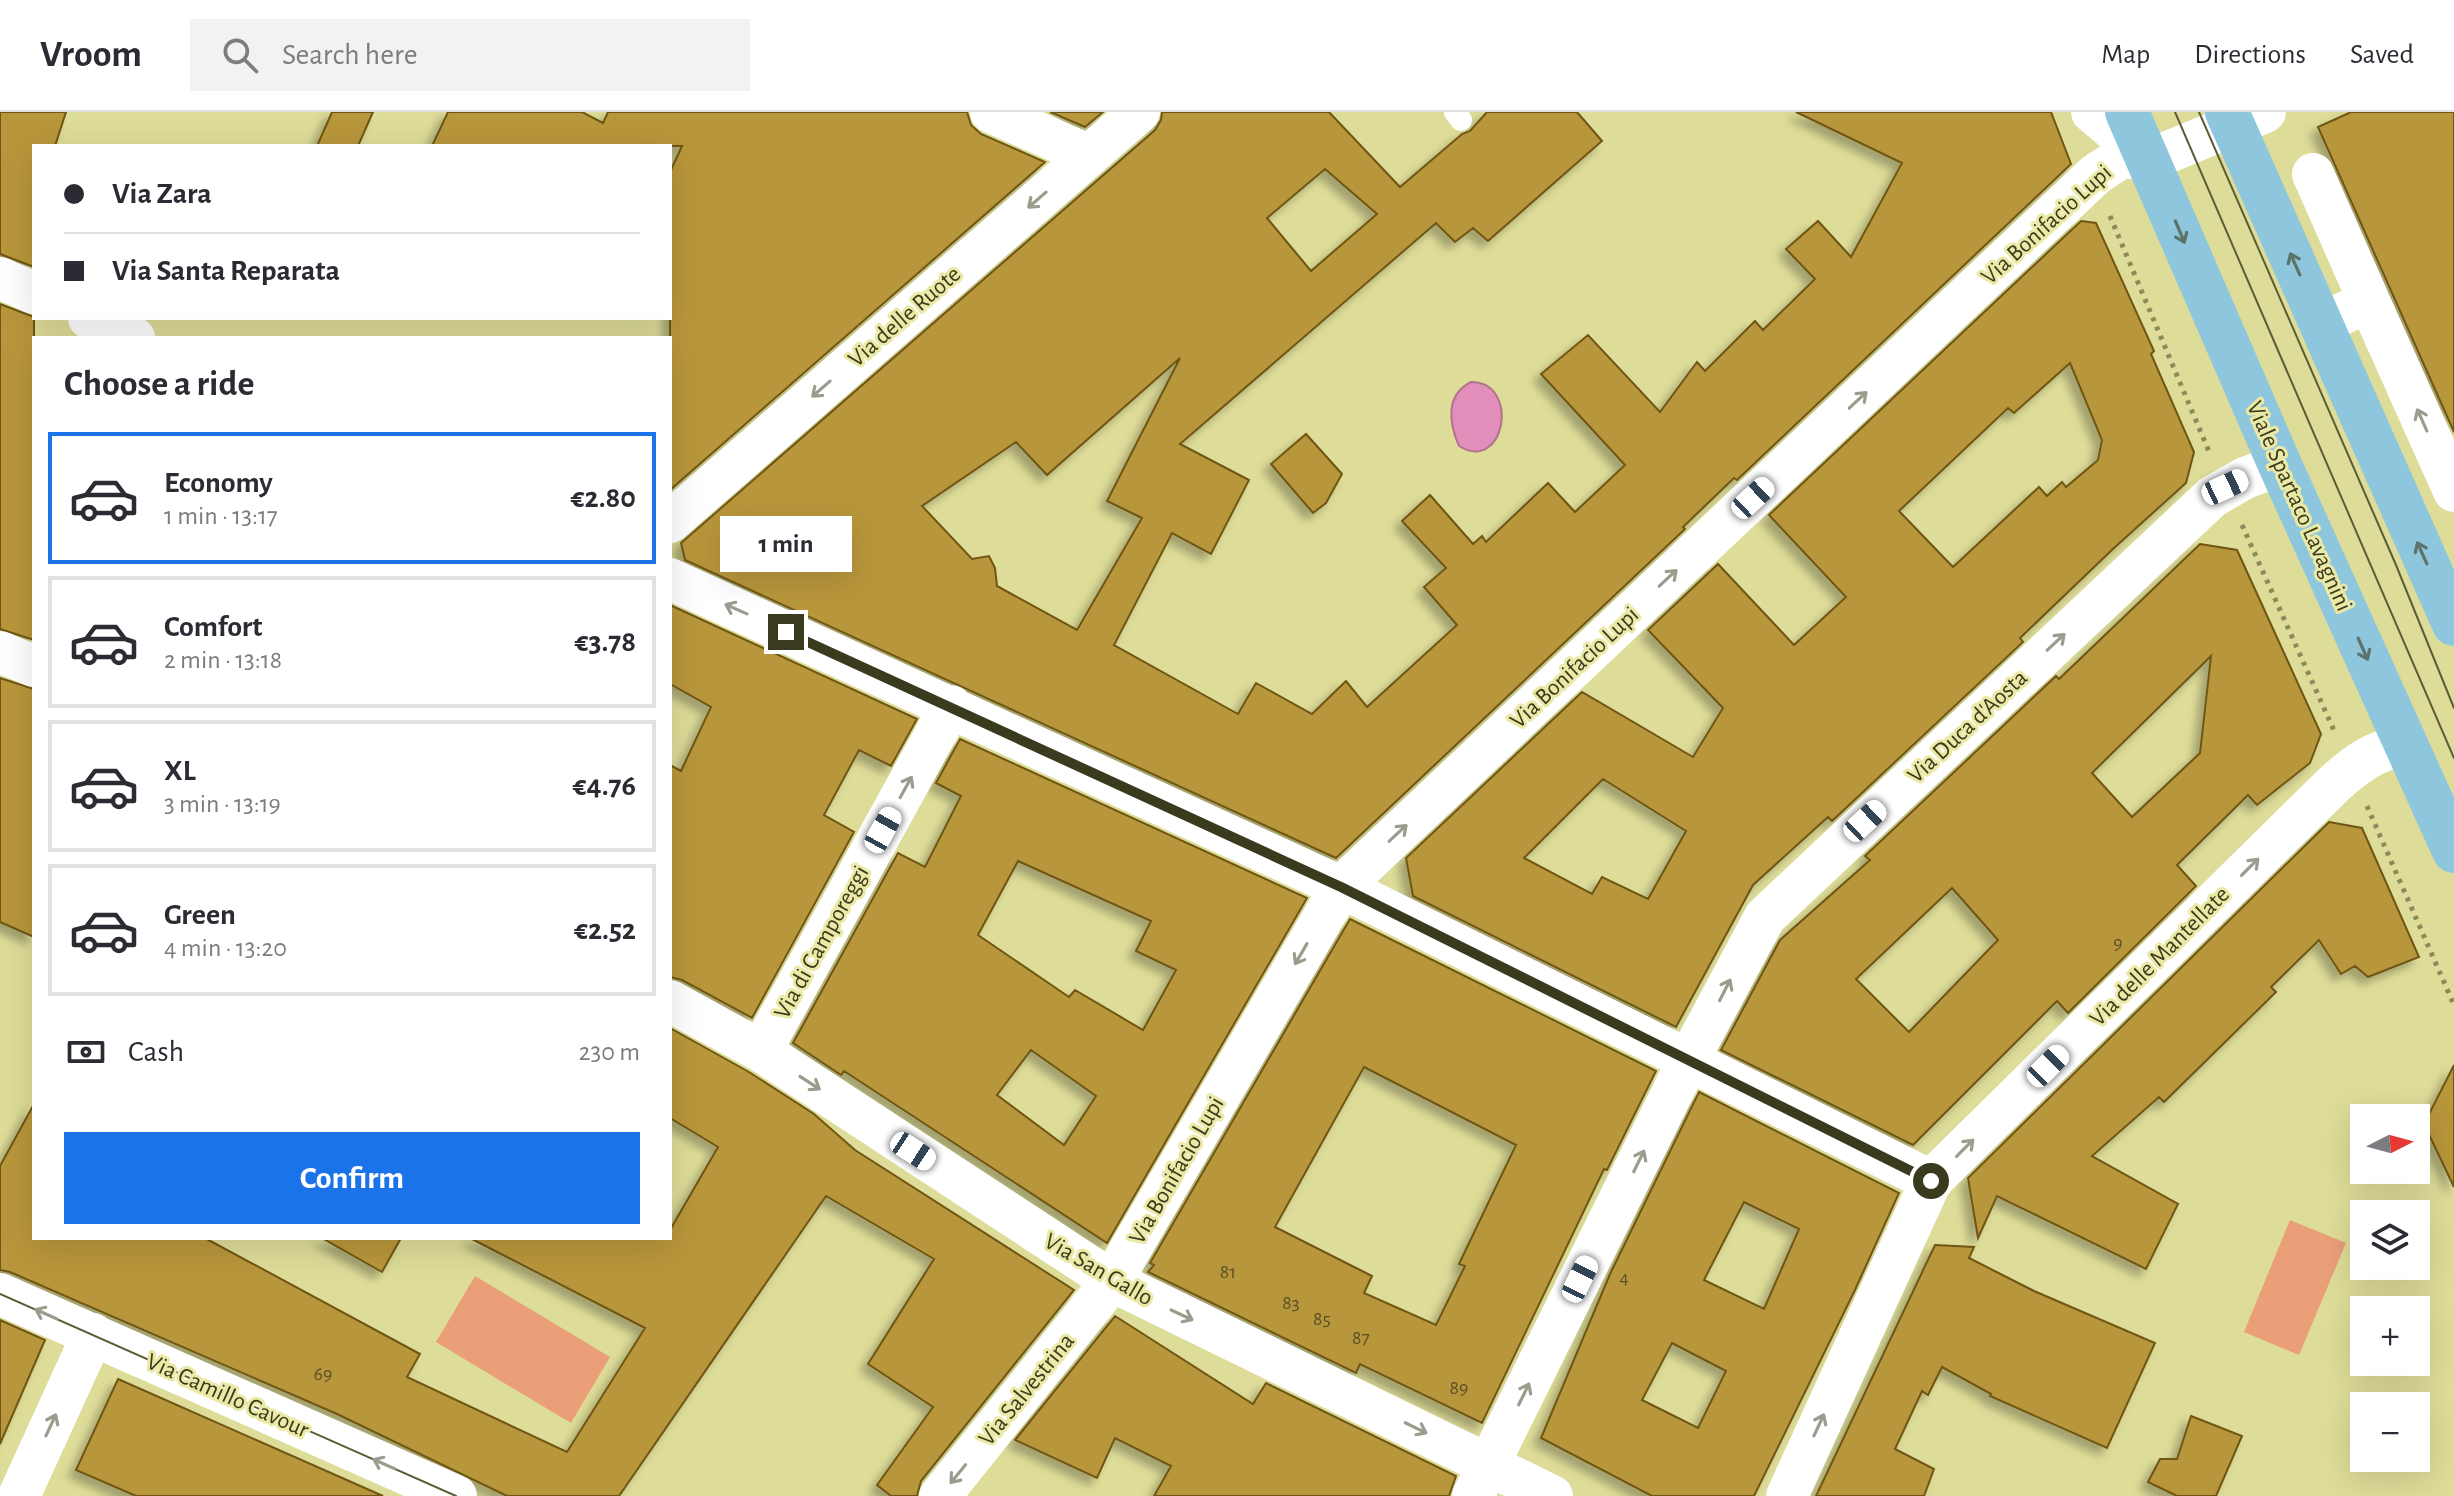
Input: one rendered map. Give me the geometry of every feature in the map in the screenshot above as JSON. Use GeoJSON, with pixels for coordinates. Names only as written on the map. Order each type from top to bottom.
{"type":"FeatureCollection","features":[{"type":"Feature","properties":{"kind":"main road","name":"Viale Spartaco Lavagnini"},"geometry":{"type":"LineString","coordinates":[[2127,112],[2280,465],[2454,851]]}},
{"type":"Feature","properties":{"kind":"main road"},"geometry":{"type":"LineString","coordinates":[[2242,117],[2321,324],[2454,624]]}},
{"type":"Feature","properties":{"kind":"street"},"geometry":{"type":"LineString","coordinates":[[991,112],[1088,155]]}},
{"type":"Feature","properties":{"kind":"street","name":"Via delle Ruote"},"geometry":{"type":"LineString","coordinates":[[672,520],[1139,112]]}},
{"type":"Feature","properties":{"kind":"street"},"geometry":{"type":"LineString","coordinates":[[2092,112],[2149,160],[2242,117]]}},
{"type":"Feature","properties":{"kind":"street","name":"Via Bonifacio Lupi"},"geometry":{"type":"LineString","coordinates":[[1112,1281],[1341,887],[2096,174],[2122,157],[2149,160]]}},
{"type":"Feature","properties":{"kind":"street"},"geometry":{"type":"LineString","coordinates":[[2313,174],[2454,491]]}},
{"type":"Feature","properties":{"kind":"street"},"geometry":{"type":"LineString","coordinates":[[0,278],[32,292]]}},
{"type":"Feature","properties":{"kind":"street"},"geometry":{"type":"LineString","coordinates":[[2321,324],[2369,301]]}},
{"type":"Feature","properties":{"kind":"street"},"geometry":{"type":"LineString","coordinates":[[94,320],[130,336]]}},
{"type":"Feature","properties":{"kind":"street","name":"Via Duca d'Aosta"},"geometry":{"type":"LineString","coordinates":[[1481,1480],[1689,1059],[1756,931],[1773,908],[2225,487],[2280,465]]}},
{"type":"Feature","properties":{"kind":"street"},"geometry":{"type":"LineString","coordinates":[[672,580],[1341,887],[1931,1181]]}},
{"type":"Feature","properties":{"kind":"street"},"geometry":{"type":"LineString","coordinates":[[0,652],[32,665]]}},
{"type":"Feature","properties":{"kind":"street","name":"Via di Camporeggi"},"geometry":{"type":"LineString","coordinates":[[761,1051],[951,706]]}},
{"type":"Feature","properties":{"kind":"street","name":"Via delle Mantellate"},"geometry":{"type":"LineString","coordinates":[[1787,1496],[1931,1181],[2350,769],[2387,748],[2407,745]]}},
{"type":"Feature","properties":{"kind":"street","name":"Via San Gallo"},"geometry":{"type":"LineString","coordinates":[[672,1002],[761,1051],[1112,1281],[1481,1480],[1552,1496]]}},
{"type":"Feature","properties":{"kind":"street","name":"Via Salvestrina"},"geometry":{"type":"LineString","coordinates":[[940,1496],[1112,1281]]}},
{"type":"Feature","properties":{"kind":"street","name":"Via Camillo Cavour"},"geometry":{"type":"LineString","coordinates":[[0,1294],[456,1496]]}},
{"type":"Feature","properties":{"kind":"street"},"geometry":{"type":"LineString","coordinates":[[19,1496],[93,1334]]}},
{"type":"Feature","properties":{"kind":"path"},"geometry":{"type":"LineString","coordinates":[[2106,206],[2225,487],[2454,1005]]}},
{"type":"Feature","properties":{"kind":"shaded area"},"geometry":{"type":"Polygon","coordinates":[[[1471,382],[1487,386],[1497,396],[1501,410],[1501,424],[1496,438],[1487,448],[1475,451],[1459,446],[1452,419],[1457,394],[1471,382]]]}},
{"type":"Feature","properties":{"kind":"shaded area"},"geometry":{"type":"Polygon","coordinates":[[[2290,1220],[2346,1243],[2299,1355],[2244,1332],[2290,1220]]]}},
{"type":"Feature","properties":{"kind":"shaded area"},"geometry":{"type":"Polygon","coordinates":[[[475,1276],[610,1357],[571,1423],[436,1342],[475,1276]]]}},
{"type":"Feature","properties":{"kind":"building"},"geometry":{"type":"Polygon","coordinates":[[[0,112],[66,112],[56,144],[32,144],[32,266],[0,254],[0,112]]]}},
{"type":"Feature","properties":{"kind":"building"},"geometry":{"type":"Polygon","coordinates":[[[332,112],[373,112],[359,144],[318,144],[332,112]]]}},
{"type":"Feature","properties":{"kind":"building"},"geometry":{"type":"Polygon","coordinates":[[[448,112],[582,112],[603,123],[608,112],[967,112],[971,125],[981,134],[1045,162],[672,488],[672,168],[682,146],[433,144],[448,112]]]}},
{"type":"Feature","properties":{"kind":"building"},"geometry":{"type":"Polygon","coordinates":[[[1050,112],[1103,112],[1085,127],[1050,112]]]}},
{"type":"Feature","properties":{"kind":"building"},"geometry":{"type":"Polygon","coordinates":[[[1162,112],[1329,112],[1400,187],[1462,134],[1470,131],[1487,112],[1577,112],[1602,141],[1488,241],[1473,228],[1455,242],[1436,223],[1180,444],[1249,480],[1211,554],[1172,533],[1114,645],[1238,714],[1256,683],[1312,714],[1346,681],[1367,707],[1457,625],[1424,587],[1446,568],[1402,521],[1430,495],[1473,544],[1482,536],[1486,542],[1548,483],[1575,512],[1625,465],[1541,374],[1588,335],[1660,412],[1697,362],[1705,371],[1755,321],[1763,330],[1815,279],[1786,249],[1818,221],[1851,257],[1902,163],[1796,112],[2051,112],[2071,164],[1737,480],[1734,478],[1683,527],[1685,529],[1336,858],[685,560],[681,543],[1155,130],[1162,112]],[[1325,169],[1267,218],[1311,271],[1377,214],[1325,169]],[[1180,358],[1047,475],[1016,442],[922,506],[972,559],[989,556],[995,568],[997,586],[1077,630],[1142,518],[1107,501],[1180,358]]]}},
{"type":"Feature","properties":{"kind":"building"},"geometry":{"type":"Polygon","coordinates":[[[2351,112],[2454,112],[2454,432],[2318,127],[2351,112]]]}},
{"type":"Feature","properties":{"kind":"building"},"geometry":{"type":"Polygon","coordinates":[[[2081,221],[2096,223],[2154,351],[2151,354],[2194,452],[2186,483],[2114,548],[2020,638],[2023,642],[1832,821],[1828,817],[1753,885],[1676,1027],[1413,896],[1406,858],[1582,692],[1693,757],[1723,708],[1648,630],[1718,564],[1794,645],[1846,597],[1769,515],[2081,221]],[[2070,363],[2014,413],[2008,408],[1899,511],[1953,567],[2039,487],[2047,496],[2062,482],[2066,487],[2098,460],[2102,440],[2070,363]],[[1603,779],[1524,858],[1592,894],[1602,877],[1648,899],[1686,831],[1603,779]]]}},
{"type":"Feature","properties":{"kind":"building"},"geometry":{"type":"Polygon","coordinates":[[[0,304],[32,316],[34,336],[32,639],[0,629],[0,304]]]}},
{"type":"Feature","properties":{"kind":"building"},"geometry":{"type":"Polygon","coordinates":[[[1306,434],[1342,474],[1326,503],[1313,513],[1271,464],[1306,434]]]}},
{"type":"Feature","properties":{"kind":"building"},"geometry":{"type":"Polygon","coordinates":[[[2200,544],[2237,550],[2321,734],[2310,763],[2257,805],[2248,795],[2177,865],[2196,886],[2068,1013],[2057,1001],[1913,1145],[1721,1050],[1780,940],[1870,860],[1865,856],[2056,676],[2059,679],[2200,544]],[[2211,656],[2092,773],[2132,817],[2200,753],[2211,656]],[[1952,888],[1856,979],[1909,1032],[1998,940],[1952,888]]]}},
{"type":"Feature","properties":{"kind":"building"},"geometry":{"type":"Polygon","coordinates":[[[672,606],[917,719],[891,766],[859,750],[824,815],[854,832],[752,1018],[672,978],[672,766],[681,771],[711,707],[672,685],[672,606]]]}},
{"type":"Feature","properties":{"kind":"building"},"geometry":{"type":"Polygon","coordinates":[[[0,678],[32,688],[32,936],[0,922],[0,678]]]}},
{"type":"Feature","properties":{"kind":"building"},"geometry":{"type":"Polygon","coordinates":[[[960,739],[1307,898],[1107,1243],[844,1071],[841,1075],[793,1043],[898,853],[925,867],[961,796],[936,783],[960,739]],[[1018,861],[978,935],[1069,997],[1075,990],[1143,1030],[1176,970],[1136,951],[1151,921],[1018,861]],[[1031,1050],[997,1095],[1064,1145],[1096,1096],[1031,1050]]]}},
{"type":"Feature","properties":{"kind":"building"},"geometry":{"type":"Polygon","coordinates":[[[2329,822],[2362,828],[2419,957],[2368,977],[2355,966],[2341,974],[2319,940],[2271,987],[2276,992],[2164,1102],[2159,1097],[2092,1156],[2178,1204],[2146,1269],[1997,1196],[1978,1238],[1968,1178],[2329,822]]]}},
{"type":"Feature","properties":{"kind":"building"},"geometry":{"type":"Polygon","coordinates":[[[1350,919],[1656,1071],[1607,1170],[1604,1169],[1482,1423],[1360,1364],[1356,1373],[1148,1272],[1154,1265],[1150,1263],[1350,919]],[[1364,1067],[1275,1227],[1372,1276],[1364,1293],[1436,1325],[1465,1266],[1459,1264],[1516,1145],[1364,1067]]]}},
{"type":"Feature","properties":{"kind":"building"},"geometry":{"type":"Polygon","coordinates":[[[672,1029],[749,1072],[814,1114],[855,1150],[1074,1290],[921,1481],[917,1496],[891,1496],[877,1485],[933,1407],[868,1364],[934,1259],[826,1196],[619,1496],[507,1496],[337,1414],[0,1270],[0,1166],[32,1108],[32,1240],[209,1240],[420,1354],[407,1377],[567,1452],[645,1328],[474,1240],[672,1240],[672,1227],[718,1147],[672,1119],[672,1029]]]}},
{"type":"Feature","properties":{"kind":"building"},"geometry":{"type":"Polygon","coordinates":[[[2454,1065],[2454,1187],[2430,1137],[2430,1112],[2454,1065]]]}},
{"type":"Feature","properties":{"kind":"building"},"geometry":{"type":"Polygon","coordinates":[[[1699,1092],[1899,1193],[1754,1496],[1652,1496],[1541,1438],[1610,1274],[1699,1092]],[[1744,1202],[1704,1280],[1764,1309],[1799,1229],[1744,1202]],[[1672,1343],[1642,1400],[1698,1428],[1726,1371],[1672,1343]]]}},
{"type":"Feature","properties":{"kind":"building"},"geometry":{"type":"Polygon","coordinates":[[[326,1240],[400,1240],[382,1272],[326,1240]]]}},
{"type":"Feature","properties":{"kind":"building"},"geometry":{"type":"Polygon","coordinates":[[[1935,1245],[1974,1247],[1969,1258],[2034,1291],[2155,1343],[2107,1448],[1990,1396],[1942,1367],[1928,1395],[1922,1391],[1895,1449],[1934,1469],[1924,1496],[1816,1496],[1935,1245]]]}},
{"type":"Feature","properties":{"kind":"building"},"geometry":{"type":"Polygon","coordinates":[[[1115,1316],[1253,1404],[1266,1383],[1456,1476],[1449,1496],[1154,1496],[1171,1466],[1115,1438],[1097,1478],[1015,1440],[1115,1316]]]}},
{"type":"Feature","properties":{"kind":"building"},"geometry":{"type":"Polygon","coordinates":[[[0,1320],[45,1340],[0,1444],[0,1320]]]}},
{"type":"Feature","properties":{"kind":"building"},"geometry":{"type":"Polygon","coordinates":[[[118,1379],[383,1496],[136,1496],[76,1470],[118,1379]]]}},
{"type":"Feature","properties":{"kind":"building"},"geometry":{"type":"Polygon","coordinates":[[[2191,1416],[2242,1436],[2216,1496],[2177,1496],[2148,1482],[2160,1459],[2177,1459],[2191,1416]]]}},
{"type":"Feature","properties":{"kind":"tram line"},"geometry":{"type":"LineString","coordinates":[[2175,112],[2454,758]]}},
{"type":"Feature","properties":{"kind":"tram line"},"geometry":{"type":"LineString","coordinates":[[2199,112],[2396,565],[2454,708]]}},
{"type":"Feature","properties":{"kind":"tram line"},"geometry":{"type":"LineString","coordinates":[[0,1294],[456,1496]]}},
{"type":"Feature","properties":{"kind":"route"},"geometry":{"type":"LineString","coordinates":[[786,632],[1341,887],[1931,1181]]}}]}
